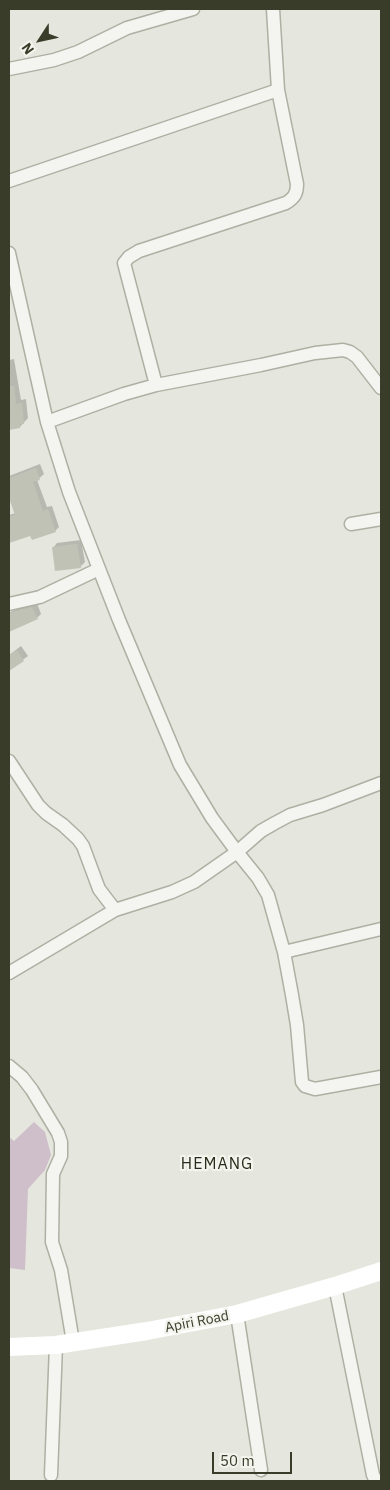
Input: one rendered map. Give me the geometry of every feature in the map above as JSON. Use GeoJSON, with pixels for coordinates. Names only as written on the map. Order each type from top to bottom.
{"type":"FeatureCollection","features":[{"type":"Feature","properties":{"kind":"street"},"geometry":{"type":"LineString","coordinates":[[9,69],[54,60],[78,52],[127,28],[193,9]]}},
{"type":"Feature","properties":{"kind":"street"},"geometry":{"type":"LineString","coordinates":[[156,385],[124,264],[129,257],[139,251],[286,204],[293,199],[297,191],[278,90],[273,9]]}},
{"type":"Feature","properties":{"kind":"street"},"geometry":{"type":"LineString","coordinates":[[9,181],[278,90]]}},
{"type":"Feature","properties":{"kind":"street"},"geometry":{"type":"LineString","coordinates":[[9,253],[47,422],[69,492],[119,620],[180,765],[212,818],[258,878],[268,895],[284,952],[297,1026],[302,1082],[305,1086],[315,1089],[381,1077]]}},
{"type":"Feature","properties":{"kind":"street"},"geometry":{"type":"LineString","coordinates":[[47,422],[124,394],[156,385],[343,350],[357,357],[381,388]]}},
{"type":"Feature","properties":{"kind":"street"},"geometry":{"type":"LineString","coordinates":[[351,524],[381,519]]}},
{"type":"Feature","properties":{"kind":"street"},"geometry":{"type":"LineString","coordinates":[[9,604],[40,597],[99,569]]}},
{"type":"Feature","properties":{"kind":"street"},"geometry":{"type":"LineString","coordinates":[[9,761],[38,805],[78,839],[83,846],[99,889],[114,910]]}},
{"type":"Feature","properties":{"kind":"street"},"geometry":{"type":"LineString","coordinates":[[9,973],[114,910],[172,892],[194,882],[237,852],[261,831],[290,815],[323,805],[381,783]]}},
{"type":"Feature","properties":{"kind":"street"},"geometry":{"type":"LineString","coordinates":[[284,952],[381,929]]}},
{"type":"Feature","properties":{"kind":"street"},"geometry":{"type":"LineString","coordinates":[[9,1066],[22,1077],[32,1090],[58,1133],[61,1142],[61,1156],[53,1174],[52,1242],[61,1270],[64,1343],[52,1475]]}},
{"type":"Feature","properties":{"kind":"street","name":"Apiri Road"},"geometry":{"type":"LineString","coordinates":[[9,1347],[64,1343],[147,1331],[237,1314],[381,1272]]}},
{"type":"Feature","properties":{"kind":"street"},"geometry":{"type":"LineString","coordinates":[[335,1286],[373,1475],[376,1481]]}},
{"type":"Feature","properties":{"kind":"street"},"geometry":{"type":"LineString","coordinates":[[237,1314],[261,1470]]}},
{"type":"Feature","properties":{"kind":"shaded area"},"geometry":{"type":"Polygon","coordinates":[[[34,1122],[45,1132],[51,1155],[45,1170],[28,1189],[25,1270],[9,1268],[9,1137],[14,1141],[34,1122]]]}},
{"type":"Feature","properties":{"kind":"building"},"geometry":{"type":"Polygon","coordinates":[[[9,386],[14,386],[16,404],[22,403],[24,424],[20,424],[20,428],[9,430],[9,386]]]}},
{"type":"Feature","properties":{"kind":"building"},"geometry":{"type":"Polygon","coordinates":[[[36,468],[40,480],[33,482],[43,511],[48,509],[56,532],[32,540],[30,536],[9,543],[9,517],[15,515],[9,498],[9,478],[36,468]]]}},
{"type":"Feature","properties":{"kind":"building"},"geometry":{"type":"Polygon","coordinates":[[[77,544],[81,568],[55,571],[52,547],[77,544]]]}},
{"type":"Feature","properties":{"kind":"building"},"geometry":{"type":"Polygon","coordinates":[[[32,607],[38,619],[9,632],[9,614],[32,607]]]}},
{"type":"Feature","properties":{"kind":"building"},"geometry":{"type":"Polygon","coordinates":[[[17,650],[24,661],[9,671],[9,655],[17,650]]]}},
{"type":"Feature","properties":{"kind":"district","name":"HEMANG"},"geometry":{"type":"Point","coordinates":[217,1164]}}]}
